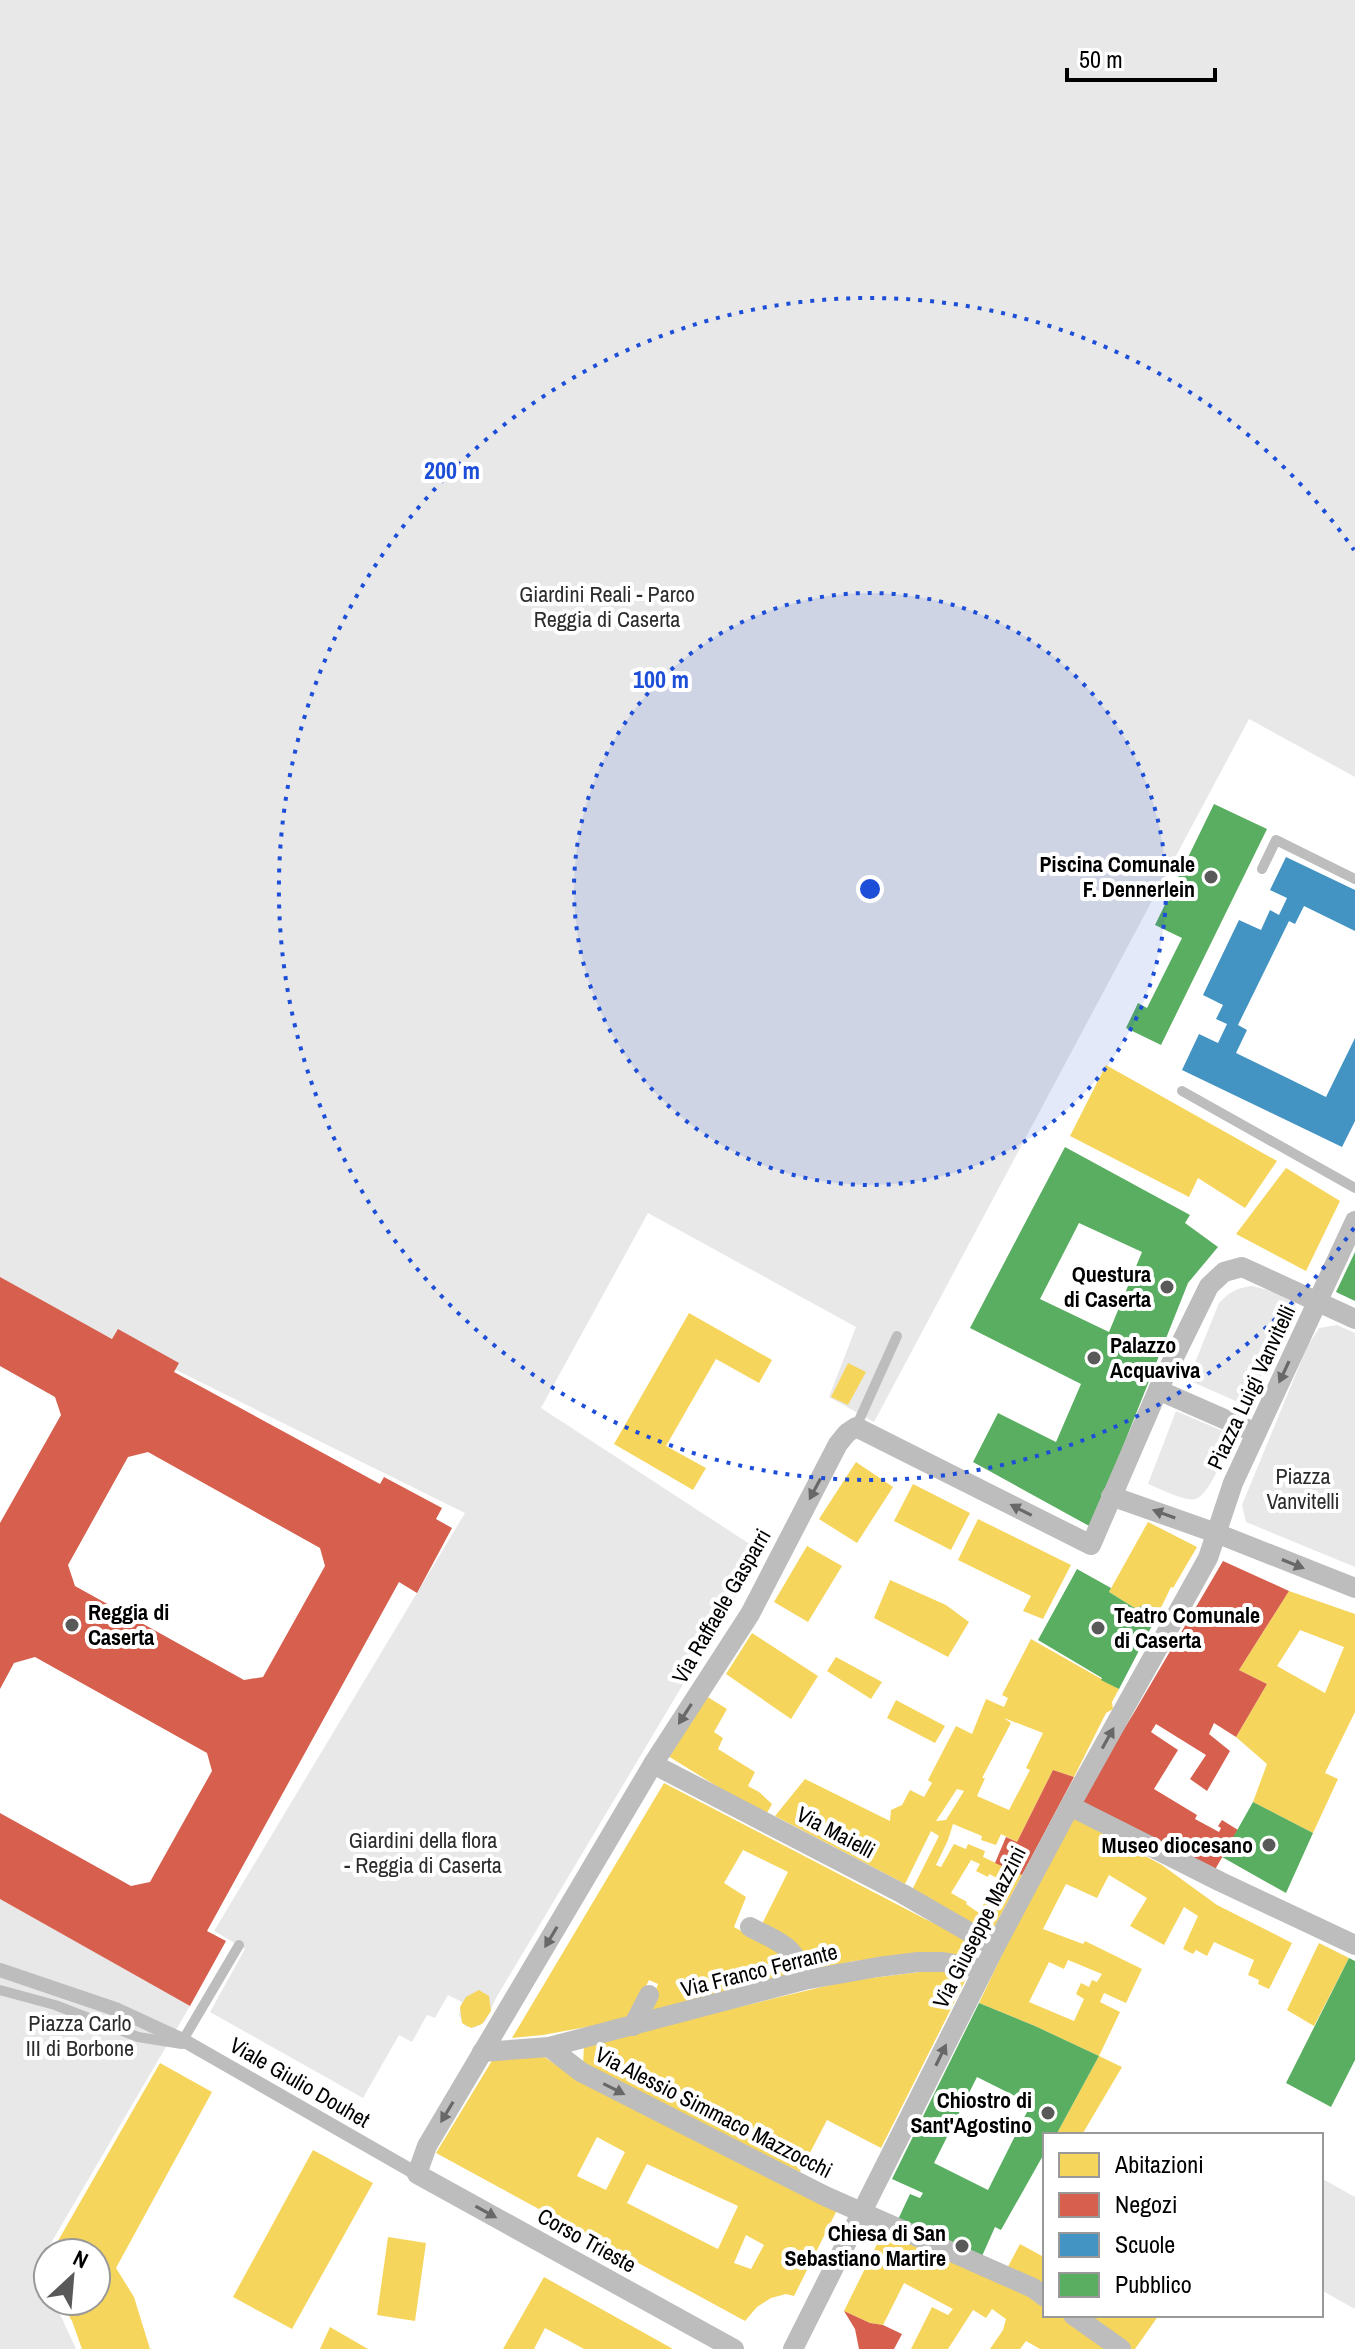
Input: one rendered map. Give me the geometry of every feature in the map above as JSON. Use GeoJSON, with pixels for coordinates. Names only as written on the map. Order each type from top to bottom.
{"type":"FeatureCollection","features":[{"type":"Feature","properties":{"kind":"street"},"geometry":{"type":"LineString","coordinates":[[856,1427],[1091,1545],[1158,1390],[1209,1286],[1224,1272],[1242,1267],[1317,1301],[1355,1221]]}},
{"type":"Feature","properties":{"kind":"street","name":"Piazza Luigi Vanvitelli"},"geometry":{"type":"LineString","coordinates":[[1223,1536],[1233,1483],[1317,1301],[1355,1319]]}},
{"type":"Feature","properties":{"kind":"street"},"geometry":{"type":"LineString","coordinates":[[1158,1390],[1256,1433]]}},
{"type":"Feature","properties":{"kind":"street","name":"Via Raffaele Gasparri"},"geometry":{"type":"LineString","coordinates":[[417,2174],[427,2146],[653,1764],[750,1614],[838,1444],[856,1427]]}},
{"type":"Feature","properties":{"kind":"street"},"geometry":{"type":"LineString","coordinates":[[1111,1496],[1355,1588]]}},
{"type":"Feature","properties":{"kind":"street","name":"Via Giuseppe Mazzini"},"geometry":{"type":"LineString","coordinates":[[793,2349],[995,1947],[1070,1806],[1223,1536]]}},
{"type":"Feature","properties":{"kind":"street","name":"Via Maielli"},"geometry":{"type":"LineString","coordinates":[[653,1764],[903,1894],[995,1947]]}},
{"type":"Feature","properties":{"kind":"street"},"geometry":{"type":"LineString","coordinates":[[1070,1806],[1355,1945]]}},
{"type":"Feature","properties":{"kind":"street"},"geometry":{"type":"LineString","coordinates":[[750,1927],[790,1948],[801,1965],[804,1980]]}},
{"type":"Feature","properties":{"kind":"street","name":"Via Franco Ferrante"},"geometry":{"type":"LineString","coordinates":[[487,2044],[549,2047],[804,1980],[918,1962],[943,1962],[984,1969]]}},
{"type":"Feature","properties":{"kind":"street","name":"Viale Giulio Douhet"},"geometry":{"type":"LineString","coordinates":[[0,1970],[103,2005],[187,2043],[417,2174]]}},
{"type":"Feature","properties":{"kind":"street"},"geometry":{"type":"LineString","coordinates":[[633,2026],[649,1995]]}},
{"type":"Feature","properties":{"kind":"street","name":"Via Alessio Simmaco Mazzocchi"},"geometry":{"type":"LineString","coordinates":[[549,2047],[581,2072],[862,2213],[1033,2288],[1043,2296]]}},
{"type":"Feature","properties":{"kind":"street","name":"Corso Trieste"},"geometry":{"type":"LineString","coordinates":[[417,2174],[734,2349]]}},
{"type":"Feature","properties":{"kind":"street"},"geometry":{"type":"LineString","coordinates":[[1075,2317],[1101,2342],[1121,2349]]}},
{"type":"Feature","properties":{"kind":"lane"},"geometry":{"type":"LineString","coordinates":[[1262,869],[1276,840],[1355,879]]}},
{"type":"Feature","properties":{"kind":"lane"},"geometry":{"type":"LineString","coordinates":[[1182,1091],[1355,1188]]}},
{"type":"Feature","properties":{"kind":"lane"},"geometry":{"type":"LineString","coordinates":[[856,1427],[897,1336]]}},
{"type":"Feature","properties":{"kind":"lane"},"geometry":{"type":"LineString","coordinates":[[0,1990],[55,2005],[138,2037],[187,2043],[239,1945]]}},
{"type":"Feature","properties":{"kind":"green space","name":"Giardini Reali - Parco Reggia di Caserta"},"geometry":{"type":"Polygon","coordinates":[[[0,0],[1355,0],[1355,777],[1249,719],[874,1422],[829,1397],[856,1327],[648,1213],[541,1408],[762,1552],[496,1998],[485,2022],[474,2028],[465,2026],[459,2015],[462,2002],[448,1995],[435,2018],[427,2015],[412,2042],[399,2035],[363,2098],[210,2012],[245,1949],[214,1931],[465,1513],[0,1283],[0,0]]]}},
{"type":"Feature","properties":{"kind":"green space"},"geometry":{"type":"Polygon","coordinates":[[[1252,1286],[1296,1303],[1247,1406],[1188,1380],[1219,1303],[1234,1291],[1252,1286]]]}},
{"type":"Feature","properties":{"kind":"green space","name":"Piazza Vanvitelli"},"geometry":{"type":"Polygon","coordinates":[[[1337,1325],[1355,1333],[1355,1567],[1246,1522],[1242,1505],[1307,1347],[1319,1328],[1337,1325]]]}},
{"type":"Feature","properties":{"kind":"green space"},"geometry":{"type":"Polygon","coordinates":[[[1176,1411],[1232,1435],[1212,1481],[1195,1499],[1179,1497],[1148,1484],[1176,1411]]]}},
{"type":"Feature","properties":{"kind":"green space","name":"Piazza Carlo III di Borbone"},"geometry":{"type":"Polygon","coordinates":[[[0,1899],[190,2006],[55,2237],[32,2237],[32,2317],[61,2317],[76,2349],[0,2349],[0,1899]]]}},
{"type":"Feature","properties":{"kind":"green space"},"geometry":{"type":"Polygon","coordinates":[[[1323,2179],[1355,2197],[1355,2309],[1323,2291],[1323,2179]]]}},
{"type":"Feature","properties":{"kind":"building: Abitazioni"},"geometry":{"type":"Polygon","coordinates":[[[1106,1065],[1277,1161],[1245,1208],[1198,1178],[1189,1197],[1070,1136],[1106,1065]]]}},
{"type":"Feature","properties":{"kind":"building: Abitazioni"},"geometry":{"type":"Polygon","coordinates":[[[1286,1168],[1340,1201],[1306,1271],[1236,1234],[1286,1168]]]}},
{"type":"Feature","properties":{"kind":"building: Abitazioni"},"geometry":{"type":"Polygon","coordinates":[[[689,1313],[772,1360],[759,1383],[716,1359],[666,1446],[706,1468],[693,1490],[614,1444],[689,1313]]]}},
{"type":"Feature","properties":{"kind":"building: Abitazioni"},"geometry":{"type":"Polygon","coordinates":[[[848,1363],[866,1372],[848,1405],[831,1397],[848,1363]]]}},
{"type":"Feature","properties":{"kind":"building: Abitazioni"},"geometry":{"type":"Polygon","coordinates":[[[856,1462],[893,1487],[857,1543],[819,1519],[856,1462]]]}},
{"type":"Feature","properties":{"kind":"building: Abitazioni"},"geometry":{"type":"Polygon","coordinates":[[[913,1484],[970,1513],[951,1550],[894,1521],[913,1484]]]}},
{"type":"Feature","properties":{"kind":"building: Abitazioni"},"geometry":{"type":"Polygon","coordinates":[[[978,1519],[1071,1565],[1043,1619],[1023,1611],[1031,1596],[958,1560],[978,1519]]]}},
{"type":"Feature","properties":{"kind":"building: Abitazioni"},"geometry":{"type":"Polygon","coordinates":[[[1148,1522],[1197,1547],[1171,1587],[1157,1616],[1140,1606],[1138,1610],[1109,1592],[1148,1522]]]}},
{"type":"Feature","properties":{"kind":"building: Abitazioni"},"geometry":{"type":"Polygon","coordinates":[[[807,1546],[842,1566],[808,1622],[774,1602],[807,1546]]]}},
{"type":"Feature","properties":{"kind":"building: Abitazioni"},"geometry":{"type":"Polygon","coordinates":[[[890,1580],[946,1605],[969,1622],[948,1657],[874,1618],[890,1580]]]}},
{"type":"Feature","properties":{"kind":"building: Abitazioni"},"geometry":{"type":"Polygon","coordinates":[[[1289,1591],[1355,1614],[1355,1712],[1325,1773],[1338,1779],[1313,1833],[1253,1802],[1267,1764],[1236,1737],[1267,1684],[1239,1670],[1289,1591]],[[1300,1630],[1277,1666],[1325,1693],[1344,1647],[1300,1630]]]}},
{"type":"Feature","properties":{"kind":"building: Abitazioni"},"geometry":{"type":"Polygon","coordinates":[[[752,1633],[818,1676],[791,1719],[726,1674],[752,1633]]]}},
{"type":"Feature","properties":{"kind":"building: Abitazioni"},"geometry":{"type":"Polygon","coordinates":[[[1031,1639],[1119,1689],[1112,1702],[1113,1709],[1106,1713],[1074,1777],[1053,1770],[1017,1842],[1001,1834],[996,1845],[953,1824],[936,1865],[941,1867],[954,1844],[966,1849],[968,1844],[985,1851],[983,1857],[1022,1875],[988,1939],[911,1892],[939,1836],[931,1831],[905,1884],[775,1816],[805,1779],[890,1821],[891,1810],[902,1805],[910,1790],[924,1797],[932,1783],[928,1780],[956,1726],[972,1734],[986,1699],[1004,1707],[1008,1698],[1002,1695],[1031,1639]],[[1004,1718],[1011,1723],[982,1778],[985,1778],[977,1796],[1009,1810],[1030,1770],[1026,1768],[1043,1733],[1004,1718]],[[957,1789],[936,1821],[946,1820],[964,1791],[957,1789]],[[971,1860],[951,1893],[979,1913],[997,1878],[976,1871],[980,1864],[971,1860]]]}},
{"type":"Feature","properties":{"kind":"building: Abitazioni"},"geometry":{"type":"Polygon","coordinates":[[[836,1657],[882,1682],[871,1699],[827,1671],[836,1657]]]}},
{"type":"Feature","properties":{"kind":"building: Abitazioni"},"geometry":{"type":"Polygon","coordinates":[[[706,1696],[727,1709],[714,1732],[723,1738],[718,1749],[755,1772],[748,1786],[772,1804],[767,1813],[668,1756],[706,1696]]]}},
{"type":"Feature","properties":{"kind":"building: Abitazioni"},"geometry":{"type":"Polygon","coordinates":[[[896,1700],[945,1726],[935,1743],[887,1718],[896,1700]]]}},
{"type":"Feature","properties":{"kind":"building: Abitazioni"},"geometry":{"type":"Polygon","coordinates":[[[664,1783],[927,1920],[974,1939],[969,1954],[854,1961],[809,1972],[761,1926],[788,1872],[743,1850],[724,1883],[746,1897],[734,1927],[792,1960],[781,1984],[647,2015],[658,1984],[649,1980],[630,2019],[512,2038],[664,1783]]]}},
{"type":"Feature","properties":{"kind":"building: Abitazioni"},"geometry":{"type":"Polygon","coordinates":[[[1073,1817],[1162,1865],[1217,1905],[1292,1943],[1269,1989],[1248,1975],[1254,1960],[1214,1942],[1207,1956],[1196,1950],[1193,1954],[1183,1949],[1198,1916],[1184,1907],[1164,1945],[1130,1926],[1147,1898],[1109,1875],[1097,1898],[1066,1884],[1043,1929],[1083,1944],[1085,1941],[1142,1969],[1126,2003],[1104,1993],[1100,2002],[1120,2012],[1099,2056],[979,2003],[1073,1817]],[[1068,1960],[1064,1969],[1049,1962],[1029,2002],[1074,2021],[1084,1999],[1076,1994],[1081,1983],[1089,1987],[1092,1980],[1097,1982],[1102,1974],[1068,1960]]]}},
{"type":"Feature","properties":{"kind":"building: Abitazioni"},"geometry":{"type":"Polygon","coordinates":[[[1319,1943],[1349,1958],[1314,2026],[1287,2010],[1319,1943]]]}},
{"type":"Feature","properties":{"kind":"building: Abitazioni"},"geometry":{"type":"Polygon","coordinates":[[[944,1969],[966,1979],[881,2148],[827,2120],[800,2172],[583,2066],[584,2044],[847,1981],[944,1969]]]}},
{"type":"Feature","properties":{"kind":"building: Abitazioni"},"geometry":{"type":"Polygon","coordinates":[[[479,1990],[489,1996],[491,2011],[482,2024],[471,2028],[462,2023],[460,2007],[466,1997],[479,1990]]]}},
{"type":"Feature","properties":{"kind":"building: Abitazioni"},"geometry":{"type":"Polygon","coordinates":[[[496,2054],[540,2054],[580,2081],[839,2206],[794,2296],[786,2294],[771,2298],[757,2307],[745,2321],[436,2153],[496,2054]],[[597,2137],[577,2176],[606,2190],[625,2152],[597,2137]],[[647,2164],[627,2203],[718,2249],[738,2206],[647,2164]],[[746,2235],[734,2263],[751,2269],[764,2245],[746,2235]]]}},
{"type":"Feature","properties":{"kind":"building: Abitazioni"},"geometry":{"type":"Polygon","coordinates":[[[1099,2056],[1122,2067],[1083,2133],[1057,2133],[1099,2056]]]}},
{"type":"Feature","properties":{"kind":"building: Abitazioni"},"geometry":{"type":"Polygon","coordinates":[[[160,2063],[212,2092],[116,2268],[134,2297],[150,2349],[82,2349],[70,2317],[112,2317],[112,2237],[60,2237],[160,2063]]]}},
{"type":"Feature","properties":{"kind":"building: Abitazioni"},"geometry":{"type":"Polygon","coordinates":[[[313,2150],[373,2183],[292,2329],[233,2297],[313,2150]]]}},
{"type":"Feature","properties":{"kind":"building: Abitazioni"},"geometry":{"type":"Polygon","coordinates":[[[886,2226],[1003,2276],[1020,2244],[1043,2254],[1043,2317],[1158,2317],[1135,2349],[1040,2349],[1026,2341],[1020,2349],[990,2349],[1003,2330],[1006,2319],[992,2309],[986,2318],[973,2310],[948,2349],[911,2349],[932,2307],[948,2315],[953,2309],[904,2283],[883,2325],[870,2323],[844,2311],[886,2226]]]}},
{"type":"Feature","properties":{"kind":"building: Abitazioni"},"geometry":{"type":"Polygon","coordinates":[[[388,2237],[426,2243],[415,2321],[377,2315],[388,2237]]]}},
{"type":"Feature","properties":{"kind":"building: Abitazioni"},"geometry":{"type":"Polygon","coordinates":[[[544,2277],[673,2349],[584,2349],[545,2328],[534,2349],[503,2349],[544,2277]]]}},
{"type":"Feature","properties":{"kind":"building: Abitazioni"},"geometry":{"type":"Polygon","coordinates":[[[330,2327],[368,2349],[320,2349],[330,2327]]]}},
{"type":"Feature","properties":{"kind":"building: Negozi","name":"Reggia di Caserta"},"geometry":{"type":"Polygon","coordinates":[[[0,1277],[112,1339],[118,1329],[179,1363],[174,1372],[380,1484],[384,1477],[442,1508],[436,1519],[452,1528],[417,1593],[399,1582],[207,1931],[226,1941],[190,2006],[0,1899],[0,1813],[131,1886],[150,1882],[212,1771],[207,1753],[35,1657],[14,1663],[0,1689],[0,1523],[61,1415],[55,1397],[0,1366],[0,1277]],[[148,1452],[128,1457],[68,1565],[75,1586],[244,1680],[263,1677],[325,1566],[320,1548],[148,1452]]]}},
{"type":"Feature","properties":{"kind":"building: Negozi"},"geometry":{"type":"Polygon","coordinates":[[[1223,1561],[1289,1591],[1239,1670],[1267,1684],[1236,1737],[1214,1723],[1209,1734],[1230,1751],[1207,1791],[1190,1779],[1206,1755],[1156,1724],[1151,1732],[1178,1750],[1154,1789],[1219,1832],[1221,1828],[1218,1826],[1222,1820],[1238,1830],[1213,1873],[1079,1803],[1223,1561]]]}},
{"type":"Feature","properties":{"kind":"building: Negozi"},"geometry":{"type":"Polygon","coordinates":[[[1053,1770],[1074,1777],[1022,1875],[995,1863],[1006,1837],[1017,1842],[1053,1770]]]}},
{"type":"Feature","properties":{"kind":"building: Negozi"},"geometry":{"type":"Polygon","coordinates":[[[844,2311],[902,2334],[894,2349],[859,2349],[855,2329],[844,2311]]]}},
{"type":"Feature","properties":{"kind":"building: Scuole"},"geometry":{"type":"Polygon","coordinates":[[[1286,857],[1355,890],[1355,931],[1304,906],[1295,924],[1289,921],[1238,1025],[1247,1030],[1236,1053],[1326,1097],[1355,1038],[1355,1121],[1342,1147],[1182,1070],[1199,1034],[1218,1043],[1227,1024],[1216,1019],[1223,1005],[1203,995],[1239,920],[1261,930],[1270,910],[1279,915],[1287,898],[1270,890],[1286,857]]]}},
{"type":"Feature","properties":{"kind":"building: Pubblico","name":"Piscina Comunale F. Dennerlein"},"geometry":{"type":"Polygon","coordinates":[[[1214,804],[1267,829],[1161,1045],[1126,1028],[1138,1003],[1147,1008],[1182,938],[1155,925],[1214,804]]]}},
{"type":"Feature","properties":{"kind":"building: Pubblico","name":"Palazzo Acquaviva"},"geometry":{"type":"Polygon","coordinates":[[[1065,1147],[1190,1215],[1185,1223],[1218,1247],[1188,1283],[1091,1527],[973,1462],[998,1413],[1056,1442],[1081,1384],[970,1328],[1065,1147]],[[1079,1223],[1040,1299],[1109,1332],[1142,1252],[1079,1223]]]}},
{"type":"Feature","properties":{"kind":"building: Pubblico"},"geometry":{"type":"Polygon","coordinates":[[[1355,1252],[1355,1301],[1336,1292],[1355,1252]]]}},
{"type":"Feature","properties":{"kind":"building: Pubblico","name":"Teatro Comunale di Caserta"},"geometry":{"type":"Polygon","coordinates":[[[1077,1569],[1111,1588],[1109,1592],[1138,1610],[1140,1606],[1157,1616],[1119,1689],[1038,1640],[1077,1569]]]}},
{"type":"Feature","properties":{"kind":"building: Pubblico","name":"Museo diocesano"},"geometry":{"type":"Polygon","coordinates":[[[1253,1802],[1313,1833],[1286,1893],[1222,1857],[1253,1802]]]}},
{"type":"Feature","properties":{"kind":"building: Pubblico"},"geometry":{"type":"Polygon","coordinates":[[[1349,1958],[1355,1961],[1355,2060],[1331,2107],[1286,2083],[1349,1958]]]}},
{"type":"Feature","properties":{"kind":"building: Pubblico","name":"Chiostro di Sant'Agostino"},"geometry":{"type":"Polygon","coordinates":[[[979,2003],[1099,2056],[1057,2133],[1043,2133],[1043,2156],[1001,2230],[995,2227],[978,2265],[895,2226],[910,2194],[920,2198],[923,2193],[892,2179],[979,2003]],[[977,2077],[934,2163],[988,2190],[1031,2104],[977,2077]]]}},
{"type":"Feature","properties":{"kind":"place","name":"Piscina Comunale F. Dennerlein"},"geometry":{"type":"Point","coordinates":[1211,877]}},
{"type":"Feature","properties":{"kind":"place","name":"Questura di Caserta"},"geometry":{"type":"Point","coordinates":[1167,1287]}},
{"type":"Feature","properties":{"kind":"place","name":"Palazzo Acquaviva"},"geometry":{"type":"Point","coordinates":[1094,1358]}},
{"type":"Feature","properties":{"kind":"place","name":"Reggia di Caserta"},"geometry":{"type":"Point","coordinates":[72,1625]}},
{"type":"Feature","properties":{"kind":"place","name":"Teatro Comunale di Caserta"},"geometry":{"type":"Point","coordinates":[1098,1628]}},
{"type":"Feature","properties":{"kind":"place","name":"Museo diocesano"},"geometry":{"type":"Point","coordinates":[1269,1845]}},
{"type":"Feature","properties":{"kind":"place","name":"Chiostro di Sant'Agostino"},"geometry":{"type":"Point","coordinates":[1048,2113]}},
{"type":"Feature","properties":{"kind":"place","name":"Chiesa di San Sebastiano Martire"},"geometry":{"type":"Point","coordinates":[962,2246]}},
{"type":"Feature","properties":{"kind":"park label","name":"Giardini della flora - Reggia di Caserta"},"geometry":{"type":"Point","coordinates":[423,1852]}}]}
